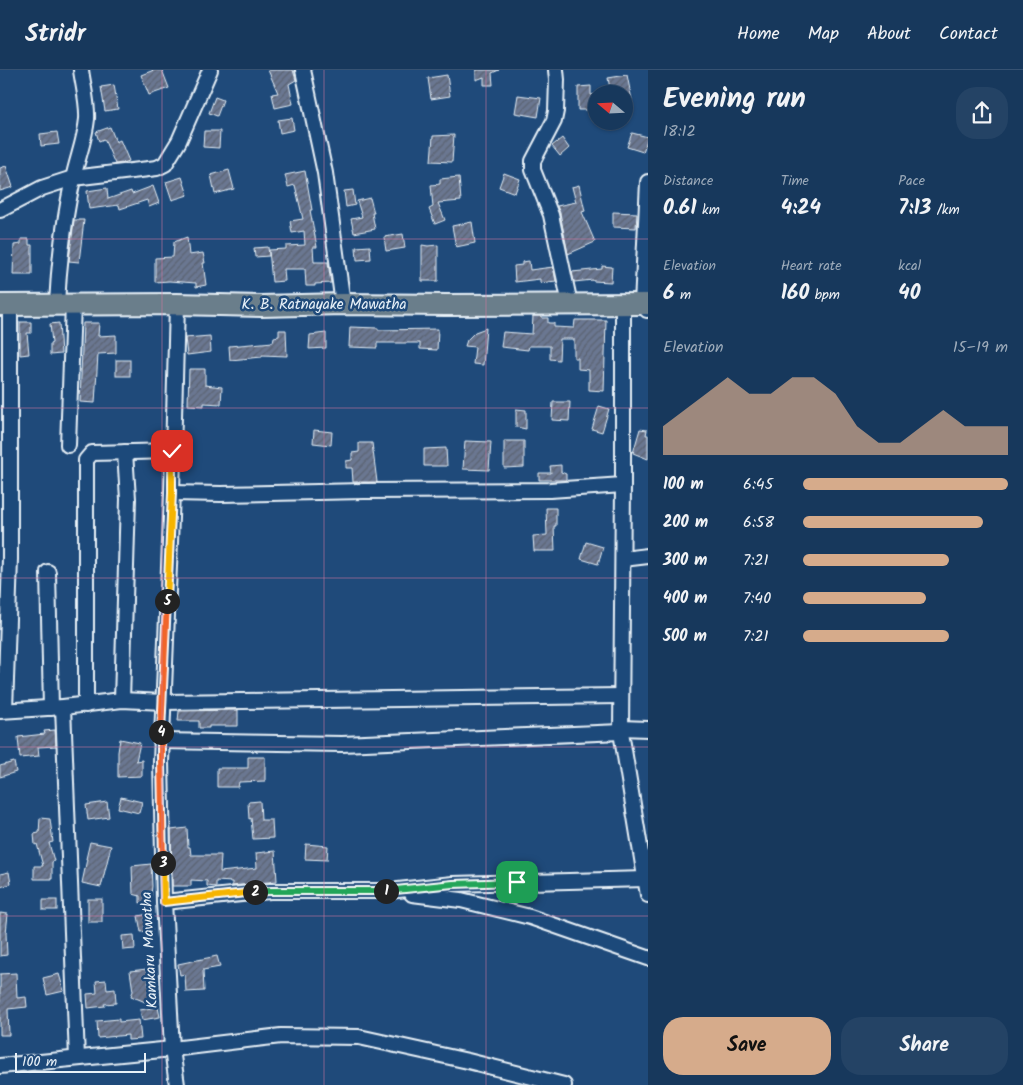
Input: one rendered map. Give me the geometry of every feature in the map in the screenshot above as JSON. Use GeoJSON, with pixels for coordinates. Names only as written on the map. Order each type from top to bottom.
{"type":"FeatureCollection","features":[{"type":"Feature","properties":{"kind":"highway","name":"K. B. Ratnayake Mawatha"},"geometry":{"type":"LineString","coordinates":[[5,305],[640,305]]}},
{"type":"Feature","properties":{"kind":"street"},"geometry":{"type":"LineString","coordinates":[[68,445],[65,304],[58,272],[68,203],[84,139],[87,118],[81,70]]}},
{"type":"Feature","properties":{"kind":"street"},"geometry":{"type":"LineString","coordinates":[[0,210],[42,188],[73,178],[157,168],[165,164],[179,141],[210,70]]}},
{"type":"Feature","properties":{"kind":"street"},"geometry":{"type":"LineString","coordinates":[[303,70],[325,174],[343,304]]}},
{"type":"Feature","properties":{"kind":"street"},"geometry":{"type":"LineString","coordinates":[[556,70],[556,111],[554,121],[533,161],[533,170],[551,215],[570,304]]}},
{"type":"Feature","properties":{"kind":"street"},"geometry":{"type":"LineString","coordinates":[[648,182],[640,305],[624,485],[621,696],[621,730],[648,896]]}},
{"type":"Feature","properties":{"kind":"street","name":"Kamkaru Mawatha"},"geometry":{"type":"LineString","coordinates":[[177,304],[172,493],[161,741],[164,902],[172,1049],[177,1085]]}},
{"type":"Feature","properties":{"kind":"street"},"geometry":{"type":"LineString","coordinates":[[5,305],[10,559],[2,711],[57,708],[122,700],[163,702],[621,696]]}},
{"type":"Feature","properties":{"kind":"street"},"geometry":{"type":"LineString","coordinates":[[86,705],[86,460],[92,453],[172,451]]}},
{"type":"Feature","properties":{"kind":"street"},"geometry":{"type":"LineString","coordinates":[[122,700],[128,499],[125,452]]}},
{"type":"Feature","properties":{"kind":"street"},"geometry":{"type":"LineString","coordinates":[[172,493],[550,490],[624,485]]}},
{"type":"Feature","properties":{"kind":"street"},"geometry":{"type":"LineString","coordinates":[[623,559],[648,556]]}},
{"type":"Feature","properties":{"kind":"street"},"geometry":{"type":"LineString","coordinates":[[48,572],[77,1058]]}},
{"type":"Feature","properties":{"kind":"street"},"geometry":{"type":"LineString","coordinates":[[161,741],[342,744],[648,729]]}},
{"type":"Feature","properties":{"kind":"street"},"geometry":{"type":"LineString","coordinates":[[164,902],[270,891],[389,891],[453,884],[646,879]]}},
{"type":"Feature","properties":{"kind":"street"},"geometry":{"type":"LineString","coordinates":[[389,891],[461,900],[530,917],[648,958]]}},
{"type":"Feature","properties":{"kind":"street"},"geometry":{"type":"LineString","coordinates":[[0,1066],[281,1036],[359,1037],[564,1085]]}},
{"type":"Feature","properties":{"kind":"building"},"geometry":{"type":"Polygon","coordinates":[[[154,70],[162,70],[169,88],[149,95],[141,75],[154,70]]]}},
{"type":"Feature","properties":{"kind":"building"},"geometry":{"type":"Polygon","coordinates":[[[268,70],[293,70],[296,80],[289,84],[293,104],[275,108],[272,94],[278,93],[268,70]]]}},
{"type":"Feature","properties":{"kind":"building"},"geometry":{"type":"Polygon","coordinates":[[[476,70],[499,70],[492,73],[493,85],[484,85],[484,77],[476,80],[476,70]]]}},
{"type":"Feature","properties":{"kind":"building"},"geometry":{"type":"Polygon","coordinates":[[[447,75],[450,96],[431,99],[428,78],[447,75]]]}},
{"type":"Feature","properties":{"kind":"building"},"geometry":{"type":"Polygon","coordinates":[[[627,75],[629,85],[609,85],[608,78],[627,75]]]}},
{"type":"Feature","properties":{"kind":"building"},"geometry":{"type":"Polygon","coordinates":[[[114,85],[118,109],[105,111],[101,87],[114,85]]]}},
{"type":"Feature","properties":{"kind":"building"},"geometry":{"type":"Polygon","coordinates":[[[588,86],[588,110],[578,110],[578,87],[588,86]]]}},
{"type":"Feature","properties":{"kind":"building"},"geometry":{"type":"Polygon","coordinates":[[[518,95],[541,98],[538,117],[515,113],[518,95]]]}},
{"type":"Feature","properties":{"kind":"building"},"geometry":{"type":"Polygon","coordinates":[[[215,97],[223,100],[217,116],[209,113],[215,97]]]}},
{"type":"Feature","properties":{"kind":"building"},"geometry":{"type":"Polygon","coordinates":[[[292,118],[294,130],[280,133],[278,120],[292,118]]]}},
{"type":"Feature","properties":{"kind":"building"},"geometry":{"type":"Polygon","coordinates":[[[110,127],[116,142],[120,140],[129,161],[115,164],[104,139],[99,141],[96,132],[110,127]]]}},
{"type":"Feature","properties":{"kind":"building"},"geometry":{"type":"Polygon","coordinates":[[[204,131],[220,131],[219,148],[203,147],[204,131]]]}},
{"type":"Feature","properties":{"kind":"building"},"geometry":{"type":"Polygon","coordinates":[[[57,132],[59,144],[41,146],[40,134],[57,132]]]}},
{"type":"Feature","properties":{"kind":"building"},"geometry":{"type":"Polygon","coordinates":[[[632,133],[648,137],[643,152],[627,147],[632,133]]]}},
{"type":"Feature","properties":{"kind":"building"},"geometry":{"type":"Polygon","coordinates":[[[454,135],[452,162],[431,161],[433,136],[454,135]]]}},
{"type":"Feature","properties":{"kind":"building"},"geometry":{"type":"Polygon","coordinates":[[[562,138],[569,148],[560,156],[552,146],[562,138]]]}},
{"type":"Feature","properties":{"kind":"building"},"geometry":{"type":"Polygon","coordinates":[[[6,166],[13,187],[0,191],[0,168],[6,166]]]}},
{"type":"Feature","properties":{"kind":"building"},"geometry":{"type":"Polygon","coordinates":[[[229,170],[234,189],[215,194],[211,175],[229,170]]]}},
{"type":"Feature","properties":{"kind":"building"},"geometry":{"type":"Polygon","coordinates":[[[305,171],[317,247],[313,247],[314,262],[328,262],[331,283],[306,286],[305,269],[284,269],[285,281],[272,282],[269,250],[286,249],[286,246],[305,245],[304,231],[292,233],[290,221],[303,219],[295,185],[288,187],[285,175],[305,171]]]}},
{"type":"Feature","properties":{"kind":"building"},"geometry":{"type":"Polygon","coordinates":[[[504,173],[520,179],[515,193],[499,187],[504,173]]]}},
{"type":"Feature","properties":{"kind":"building"},"geometry":{"type":"Polygon","coordinates":[[[182,177],[188,195],[172,200],[166,182],[182,177]]]}},
{"type":"Feature","properties":{"kind":"building"},"geometry":{"type":"Polygon","coordinates":[[[459,177],[461,201],[438,203],[445,220],[435,224],[429,209],[433,207],[431,185],[440,184],[440,179],[459,177]]]}},
{"type":"Feature","properties":{"kind":"building"},"geometry":{"type":"Polygon","coordinates":[[[579,185],[585,211],[582,212],[595,242],[568,254],[557,206],[576,202],[572,187],[579,185]]]}},
{"type":"Feature","properties":{"kind":"building"},"geometry":{"type":"Polygon","coordinates":[[[153,186],[159,203],[149,207],[147,200],[120,209],[119,205],[89,209],[87,191],[107,188],[108,199],[131,191],[132,194],[153,186]]]}},
{"type":"Feature","properties":{"kind":"building"},"geometry":{"type":"Polygon","coordinates":[[[353,190],[355,205],[346,207],[344,191],[353,190]]]}},
{"type":"Feature","properties":{"kind":"building"},"geometry":{"type":"Polygon","coordinates":[[[370,198],[374,213],[372,213],[375,229],[354,233],[351,219],[362,217],[357,201],[370,198]]]}},
{"type":"Feature","properties":{"kind":"building"},"geometry":{"type":"Polygon","coordinates":[[[613,212],[637,213],[636,228],[613,227],[613,212]]]}},
{"type":"Feature","properties":{"kind":"building"},"geometry":{"type":"Polygon","coordinates":[[[74,220],[84,220],[79,262],[69,261],[74,220]]]}},
{"type":"Feature","properties":{"kind":"building"},"geometry":{"type":"Polygon","coordinates":[[[472,222],[475,243],[456,247],[452,226],[472,222]]]}},
{"type":"Feature","properties":{"kind":"building"},"geometry":{"type":"Polygon","coordinates":[[[403,234],[405,248],[386,251],[384,237],[403,234]]]}},
{"type":"Feature","properties":{"kind":"building"},"geometry":{"type":"Polygon","coordinates":[[[187,237],[189,255],[203,253],[206,285],[196,287],[196,283],[155,282],[155,258],[173,257],[174,242],[187,237]]]}},
{"type":"Feature","properties":{"kind":"building"},"geometry":{"type":"Polygon","coordinates":[[[21,239],[29,239],[29,245],[32,245],[32,275],[13,275],[14,245],[21,244],[21,239]]]}},
{"type":"Feature","properties":{"kind":"building"},"geometry":{"type":"Polygon","coordinates":[[[422,245],[438,245],[438,281],[422,281],[422,245]]]}},
{"type":"Feature","properties":{"kind":"building"},"geometry":{"type":"Polygon","coordinates":[[[370,246],[371,259],[357,260],[356,247],[370,246]]]}},
{"type":"Feature","properties":{"kind":"building"},"geometry":{"type":"Polygon","coordinates":[[[268,247],[269,256],[255,257],[254,248],[268,247]]]}},
{"type":"Feature","properties":{"kind":"building"},"geometry":{"type":"Polygon","coordinates":[[[529,261],[530,270],[553,267],[556,281],[540,283],[540,279],[515,282],[514,266],[522,265],[522,262],[529,261]]]}},
{"type":"Feature","properties":{"kind":"building"},"geometry":{"type":"Polygon","coordinates":[[[602,266],[612,267],[611,282],[593,280],[574,282],[572,272],[602,269],[602,266]]]}},
{"type":"Feature","properties":{"kind":"building"},"geometry":{"type":"Polygon","coordinates":[[[533,316],[548,318],[548,323],[554,323],[554,327],[574,328],[575,320],[606,320],[604,391],[589,390],[589,370],[578,369],[578,358],[574,358],[574,339],[560,339],[559,360],[550,359],[550,346],[529,346],[528,350],[501,347],[503,332],[532,334],[533,316]]]}},
{"type":"Feature","properties":{"kind":"building"},"geometry":{"type":"Polygon","coordinates":[[[20,322],[31,322],[31,333],[27,333],[29,354],[20,355],[20,322]]]}},
{"type":"Feature","properties":{"kind":"building"},"geometry":{"type":"Polygon","coordinates":[[[59,323],[61,354],[50,355],[50,344],[52,343],[50,324],[59,323]]]}},
{"type":"Feature","properties":{"kind":"building"},"geometry":{"type":"Polygon","coordinates":[[[83,323],[99,323],[98,336],[116,335],[116,353],[98,354],[95,403],[80,402],[83,323]]]}},
{"type":"Feature","properties":{"kind":"building"},"geometry":{"type":"Polygon","coordinates":[[[350,327],[378,328],[378,330],[438,329],[437,350],[420,349],[420,343],[377,343],[377,348],[349,347],[350,327]]]}},
{"type":"Feature","properties":{"kind":"building"},"geometry":{"type":"Polygon","coordinates":[[[486,328],[483,365],[473,364],[475,347],[465,346],[467,340],[475,332],[486,328]]]}},
{"type":"Feature","properties":{"kind":"building"},"geometry":{"type":"Polygon","coordinates":[[[279,330],[286,330],[287,356],[262,355],[262,357],[230,360],[229,346],[273,342],[274,337],[279,336],[279,330]]]}},
{"type":"Feature","properties":{"kind":"building"},"geometry":{"type":"Polygon","coordinates":[[[326,333],[326,348],[309,349],[310,335],[326,333]]]}},
{"type":"Feature","properties":{"kind":"building"},"geometry":{"type":"Polygon","coordinates":[[[210,336],[211,352],[187,355],[185,338],[210,336]]]}},
{"type":"Feature","properties":{"kind":"building"},"geometry":{"type":"Polygon","coordinates":[[[116,360],[130,360],[130,376],[116,376],[116,360]]]}},
{"type":"Feature","properties":{"kind":"building"},"geometry":{"type":"Polygon","coordinates":[[[189,369],[205,369],[205,385],[222,387],[221,404],[204,403],[204,406],[188,405],[189,369]]]}},
{"type":"Feature","properties":{"kind":"building"},"geometry":{"type":"Polygon","coordinates":[[[553,402],[570,402],[569,421],[552,420],[553,402]]]}},
{"type":"Feature","properties":{"kind":"building"},"geometry":{"type":"Polygon","coordinates":[[[599,406],[609,409],[602,432],[592,429],[599,406]]]}},
{"type":"Feature","properties":{"kind":"building"},"geometry":{"type":"Polygon","coordinates":[[[516,409],[526,410],[526,429],[516,427],[516,409]]]}},
{"type":"Feature","properties":{"kind":"building"},"geometry":{"type":"Polygon","coordinates":[[[640,429],[647,430],[648,459],[633,453],[640,429]]]}},
{"type":"Feature","properties":{"kind":"building"},"geometry":{"type":"Polygon","coordinates":[[[314,430],[332,432],[331,445],[313,443],[314,430]]]}},
{"type":"Feature","properties":{"kind":"building"},"geometry":{"type":"Polygon","coordinates":[[[465,441],[491,442],[489,470],[463,469],[465,441]]]}},
{"type":"Feature","properties":{"kind":"building"},"geometry":{"type":"Polygon","coordinates":[[[504,441],[524,441],[524,467],[504,468],[504,441]]]}},
{"type":"Feature","properties":{"kind":"building"},"geometry":{"type":"Polygon","coordinates":[[[359,443],[372,443],[377,482],[353,482],[352,468],[346,468],[346,461],[352,460],[352,453],[359,452],[359,443]]]}},
{"type":"Feature","properties":{"kind":"building"},"geometry":{"type":"Polygon","coordinates":[[[446,448],[447,466],[424,466],[424,449],[446,448]]]}},
{"type":"Feature","properties":{"kind":"building"},"geometry":{"type":"Polygon","coordinates":[[[561,465],[561,472],[566,474],[566,480],[539,480],[539,473],[551,473],[550,466],[561,465]]]}},
{"type":"Feature","properties":{"kind":"building"},"geometry":{"type":"Polygon","coordinates":[[[546,508],[556,508],[556,526],[554,526],[555,551],[534,551],[533,536],[547,535],[546,508]]]}},
{"type":"Feature","properties":{"kind":"building"},"geometry":{"type":"Polygon","coordinates":[[[586,542],[603,547],[598,564],[581,559],[586,542]]]}},
{"type":"Feature","properties":{"kind":"building"},"geometry":{"type":"Polygon","coordinates":[[[238,710],[238,726],[199,728],[199,721],[178,721],[179,711],[238,710]]]}},
{"type":"Feature","properties":{"kind":"building"},"geometry":{"type":"Polygon","coordinates":[[[55,730],[56,746],[38,747],[39,756],[20,758],[18,737],[45,734],[44,731],[55,730]]]}},
{"type":"Feature","properties":{"kind":"building"},"geometry":{"type":"Polygon","coordinates":[[[120,739],[140,743],[136,761],[142,760],[142,776],[118,777],[120,739]]]}},
{"type":"Feature","properties":{"kind":"building"},"geometry":{"type":"Polygon","coordinates":[[[248,757],[265,757],[265,781],[239,782],[238,787],[217,787],[217,768],[248,768],[248,757]]]}},
{"type":"Feature","properties":{"kind":"building"},"geometry":{"type":"Polygon","coordinates":[[[14,762],[16,772],[0,777],[0,766],[14,762]]]}},
{"type":"Feature","properties":{"kind":"building"},"geometry":{"type":"Polygon","coordinates":[[[121,797],[142,802],[139,813],[118,808],[121,797]]]}},
{"type":"Feature","properties":{"kind":"building"},"geometry":{"type":"Polygon","coordinates":[[[260,801],[261,820],[272,820],[273,838],[253,839],[248,802],[260,801]]]}},
{"type":"Feature","properties":{"kind":"building"},"geometry":{"type":"Polygon","coordinates":[[[107,802],[109,817],[88,820],[86,805],[107,802]]]}},
{"type":"Feature","properties":{"kind":"building"},"geometry":{"type":"Polygon","coordinates":[[[40,818],[50,819],[53,842],[49,843],[54,861],[52,862],[52,879],[34,879],[34,866],[43,866],[37,844],[35,845],[34,834],[39,833],[40,818]]]}},
{"type":"Feature","properties":{"kind":"building"},"geometry":{"type":"Polygon","coordinates":[[[187,828],[188,847],[190,847],[191,855],[221,855],[220,872],[257,868],[256,853],[275,851],[277,881],[232,886],[232,882],[216,881],[216,887],[207,886],[207,881],[191,880],[191,886],[172,886],[171,830],[187,828]]]}},
{"type":"Feature","properties":{"kind":"building"},"geometry":{"type":"Polygon","coordinates":[[[90,842],[111,846],[101,887],[82,883],[90,842]]]}},
{"type":"Feature","properties":{"kind":"building"},"geometry":{"type":"Polygon","coordinates":[[[306,844],[328,846],[327,860],[305,859],[306,844]]]}},
{"type":"Feature","properties":{"kind":"building"},"geometry":{"type":"Polygon","coordinates":[[[151,864],[152,886],[150,904],[140,903],[140,896],[133,894],[132,866],[151,864]]]}},
{"type":"Feature","properties":{"kind":"building"},"geometry":{"type":"Polygon","coordinates":[[[9,872],[11,884],[0,887],[0,874],[9,872]]]}},
{"type":"Feature","properties":{"kind":"building"},"geometry":{"type":"Polygon","coordinates":[[[88,899],[102,899],[102,922],[88,922],[88,899]]]}},
{"type":"Feature","properties":{"kind":"building"},"geometry":{"type":"Polygon","coordinates":[[[43,900],[57,900],[57,910],[43,910],[43,900]]]}},
{"type":"Feature","properties":{"kind":"building"},"geometry":{"type":"Polygon","coordinates":[[[0,913],[8,914],[6,933],[7,955],[0,956],[0,913]]]}},
{"type":"Feature","properties":{"kind":"building"},"geometry":{"type":"Polygon","coordinates":[[[149,914],[152,930],[141,932],[138,916],[149,914]]]}},
{"type":"Feature","properties":{"kind":"building"},"geometry":{"type":"Polygon","coordinates":[[[134,935],[135,949],[123,950],[122,936],[134,935]]]}},
{"type":"Feature","properties":{"kind":"building"},"geometry":{"type":"Polygon","coordinates":[[[217,956],[220,967],[203,970],[204,991],[186,992],[185,974],[180,975],[178,964],[217,956]]]}},
{"type":"Feature","properties":{"kind":"building"},"geometry":{"type":"Polygon","coordinates":[[[147,969],[150,991],[154,993],[150,1004],[131,996],[133,991],[130,971],[147,969]]]}},
{"type":"Feature","properties":{"kind":"building"},"geometry":{"type":"Polygon","coordinates":[[[16,973],[17,998],[26,997],[27,1007],[8,1009],[9,1035],[0,1035],[0,974],[16,973]]]}},
{"type":"Feature","properties":{"kind":"building"},"geometry":{"type":"Polygon","coordinates":[[[59,974],[64,991],[47,995],[43,978],[59,974]]]}},
{"type":"Feature","properties":{"kind":"building"},"geometry":{"type":"Polygon","coordinates":[[[106,980],[107,990],[115,989],[116,1003],[88,1008],[87,994],[97,993],[96,981],[106,980]]]}},
{"type":"Feature","properties":{"kind":"building"},"geometry":{"type":"Polygon","coordinates":[[[158,1007],[160,1017],[142,1020],[140,1010],[158,1007]]]}},
{"type":"Feature","properties":{"kind":"building"},"geometry":{"type":"Polygon","coordinates":[[[119,1019],[119,1022],[139,1020],[141,1039],[128,1040],[128,1035],[98,1038],[97,1021],[119,1019]]]}},
{"type":"Feature","properties":{"kind":"route"},"geometry":{"type":"LineString","coordinates":[[172,451],[172,493],[161,741],[164,902],[270,891],[389,891],[453,884],[517,882]]}}]}
